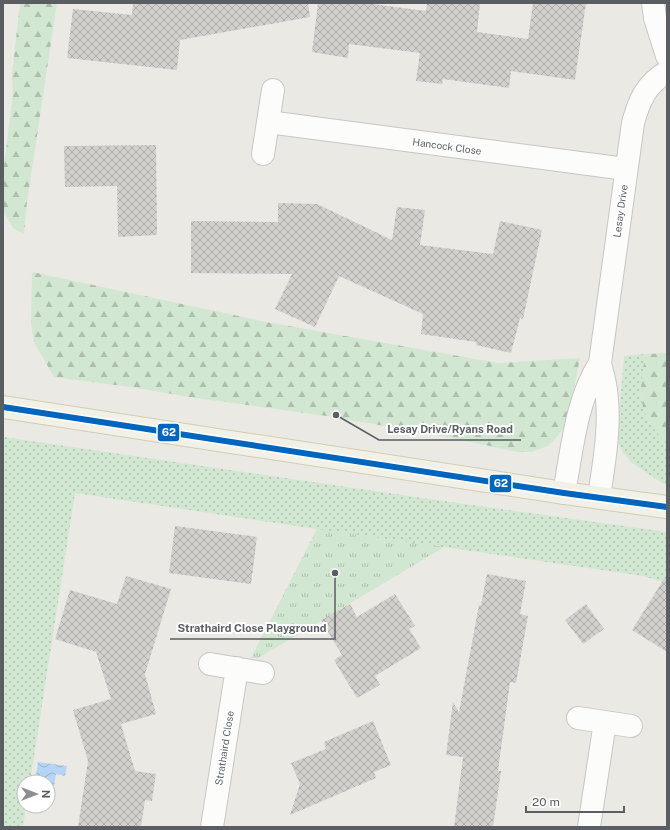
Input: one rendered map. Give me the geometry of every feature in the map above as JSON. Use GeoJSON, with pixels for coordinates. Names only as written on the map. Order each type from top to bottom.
{"type":"FeatureCollection","features":[{"type":"Feature","properties":{"kind":"main road"},"geometry":{"type":"LineString","coordinates":[[3,407],[564,493],[667,507]]}},
{"type":"Feature","properties":{"kind":"street"},"geometry":{"type":"LineString","coordinates":[[653,3],[655,18],[667,56]]}},
{"type":"Feature","properties":{"kind":"street","name":"Lesay Drive"},"geometry":{"type":"LineString","coordinates":[[599,498],[606,441],[607,419],[606,390],[600,363],[633,123],[638,105],[646,90],[657,77],[667,72]]}},
{"type":"Feature","properties":{"kind":"street"},"geometry":{"type":"LineString","coordinates":[[263,154],[273,90]]}},
{"type":"Feature","properties":{"kind":"street","name":"Hancock Close"},"geometry":{"type":"LineString","coordinates":[[268,122],[626,169]]}},
{"type":"Feature","properties":{"kind":"street","name":"Lesay Drive"},"geometry":{"type":"LineString","coordinates":[[564,493],[582,401],[592,375],[600,363]]}},
{"type":"Feature","properties":{"kind":"street"},"geometry":{"type":"LineString","coordinates":[[210,664],[263,673]]}},
{"type":"Feature","properties":{"kind":"street","name":"Strathaird Close"},"geometry":{"type":"LineString","coordinates":[[212,827],[237,668]]}},
{"type":"Feature","properties":{"kind":"street"},"geometry":{"type":"LineString","coordinates":[[578,718],[631,726]]}},
{"type":"Feature","properties":{"kind":"street"},"geometry":{"type":"LineString","coordinates":[[589,827],[605,722]]}},
{"type":"Feature","properties":{"kind":"green space"},"geometry":{"type":"Polygon","coordinates":[[[20,3],[57,3],[27,202],[24,234],[13,228],[5,215],[3,208],[3,174],[13,93],[12,75],[20,3]]]}},
{"type":"Feature","properties":{"kind":"green space"},"geometry":{"type":"Polygon","coordinates":[[[32,272],[266,322],[498,363],[580,358],[570,408],[565,425],[558,436],[548,446],[532,452],[518,452],[437,435],[327,416],[54,377],[34,342],[31,323],[32,272]]]}},
{"type":"Feature","properties":{"kind":"green space"},"geometry":{"type":"Polygon","coordinates":[[[667,353],[667,444],[648,420],[642,403],[641,390],[645,354],[667,353]]]}},
{"type":"Feature","properties":{"kind":"green space"},"geometry":{"type":"Polygon","coordinates":[[[645,354],[641,397],[642,403],[651,424],[667,444],[667,485],[632,463],[624,454],[619,444],[618,429],[624,356],[645,354]]]}},
{"type":"Feature","properties":{"kind":"green space"},"geometry":{"type":"Polygon","coordinates":[[[3,437],[667,532],[667,583],[643,576],[444,547],[258,658],[251,658],[317,529],[75,493],[31,774],[16,774],[16,814],[25,814],[23,827],[3,827],[3,437]]]}},
{"type":"Feature","properties":{"kind":"green space"},"geometry":{"type":"Polygon","coordinates":[[[318,529],[444,547],[258,658],[251,658],[318,529]]]}},
{"type":"Feature","properties":{"kind":"water"},"geometry":{"type":"Polygon","coordinates":[[[38,762],[67,766],[65,776],[56,774],[36,774],[38,762]]]}},
{"type":"Feature","properties":{"kind":"building"},"geometry":{"type":"Polygon","coordinates":[[[133,3],[308,3],[310,17],[180,40],[177,70],[67,58],[73,9],[132,15],[133,3]]]}},
{"type":"Feature","properties":{"kind":"building"},"geometry":{"type":"Polygon","coordinates":[[[318,3],[365,3],[426,11],[427,3],[480,3],[477,32],[528,39],[533,3],[586,3],[575,80],[511,71],[509,88],[443,79],[442,84],[416,81],[420,53],[349,44],[348,58],[312,52],[318,3]]]}},
{"type":"Feature","properties":{"kind":"building"},"geometry":{"type":"Polygon","coordinates":[[[156,145],[157,235],[118,237],[117,186],[65,187],[64,146],[156,145]]]}},
{"type":"Feature","properties":{"kind":"building"},"geometry":{"type":"Polygon","coordinates":[[[278,203],[317,204],[392,240],[397,207],[425,210],[420,245],[493,254],[500,221],[542,230],[523,319],[520,318],[511,353],[476,345],[476,342],[421,334],[423,314],[339,276],[315,327],[275,309],[292,274],[191,273],[191,221],[278,222],[278,203]]]}},
{"type":"Feature","properties":{"kind":"building"},"geometry":{"type":"Polygon","coordinates":[[[175,526],[257,537],[251,584],[169,573],[175,526]]]}},
{"type":"Feature","properties":{"kind":"building"},"geometry":{"type":"Polygon","coordinates":[[[487,574],[526,581],[520,614],[528,616],[516,683],[510,682],[498,771],[501,771],[493,827],[454,827],[463,757],[446,755],[453,702],[459,712],[479,605],[481,605],[487,574]]]}},
{"type":"Feature","properties":{"kind":"building"},"geometry":{"type":"Polygon","coordinates":[[[667,574],[667,652],[632,630],[667,574]]]}},
{"type":"Feature","properties":{"kind":"building"},"geometry":{"type":"Polygon","coordinates":[[[126,576],[171,589],[145,674],[156,714],[121,724],[135,771],[156,774],[152,801],[145,800],[141,827],[78,827],[88,761],[73,710],[111,699],[96,652],[55,639],[70,590],[117,604],[126,576]]]}},
{"type":"Feature","properties":{"kind":"building"},"geometry":{"type":"Polygon","coordinates":[[[395,594],[415,626],[409,629],[421,648],[375,676],[380,685],[357,698],[334,660],[342,655],[321,620],[350,604],[357,617],[395,594]]]}},
{"type":"Feature","properties":{"kind":"building"},"geometry":{"type":"Polygon","coordinates":[[[586,604],[604,629],[583,644],[565,620],[586,604]]]}},
{"type":"Feature","properties":{"kind":"building"},"geometry":{"type":"Polygon","coordinates":[[[373,721],[391,765],[374,772],[376,778],[290,815],[300,784],[291,763],[326,749],[324,742],[373,721]]]}},
{"type":"Feature","properties":{"kind":"transit line","name":"62"},"geometry":{"type":"LineString","coordinates":[[3,407],[564,493],[667,507]]}},
{"type":"Feature","properties":{"kind":"place","name":"Lesay Drive/Ryans Road"},"geometry":{"type":"Point","coordinates":[336,415]}},
{"type":"Feature","properties":{"kind":"place","name":"Strathaird Close Playground"},"geometry":{"type":"Point","coordinates":[335,573]}}]}
